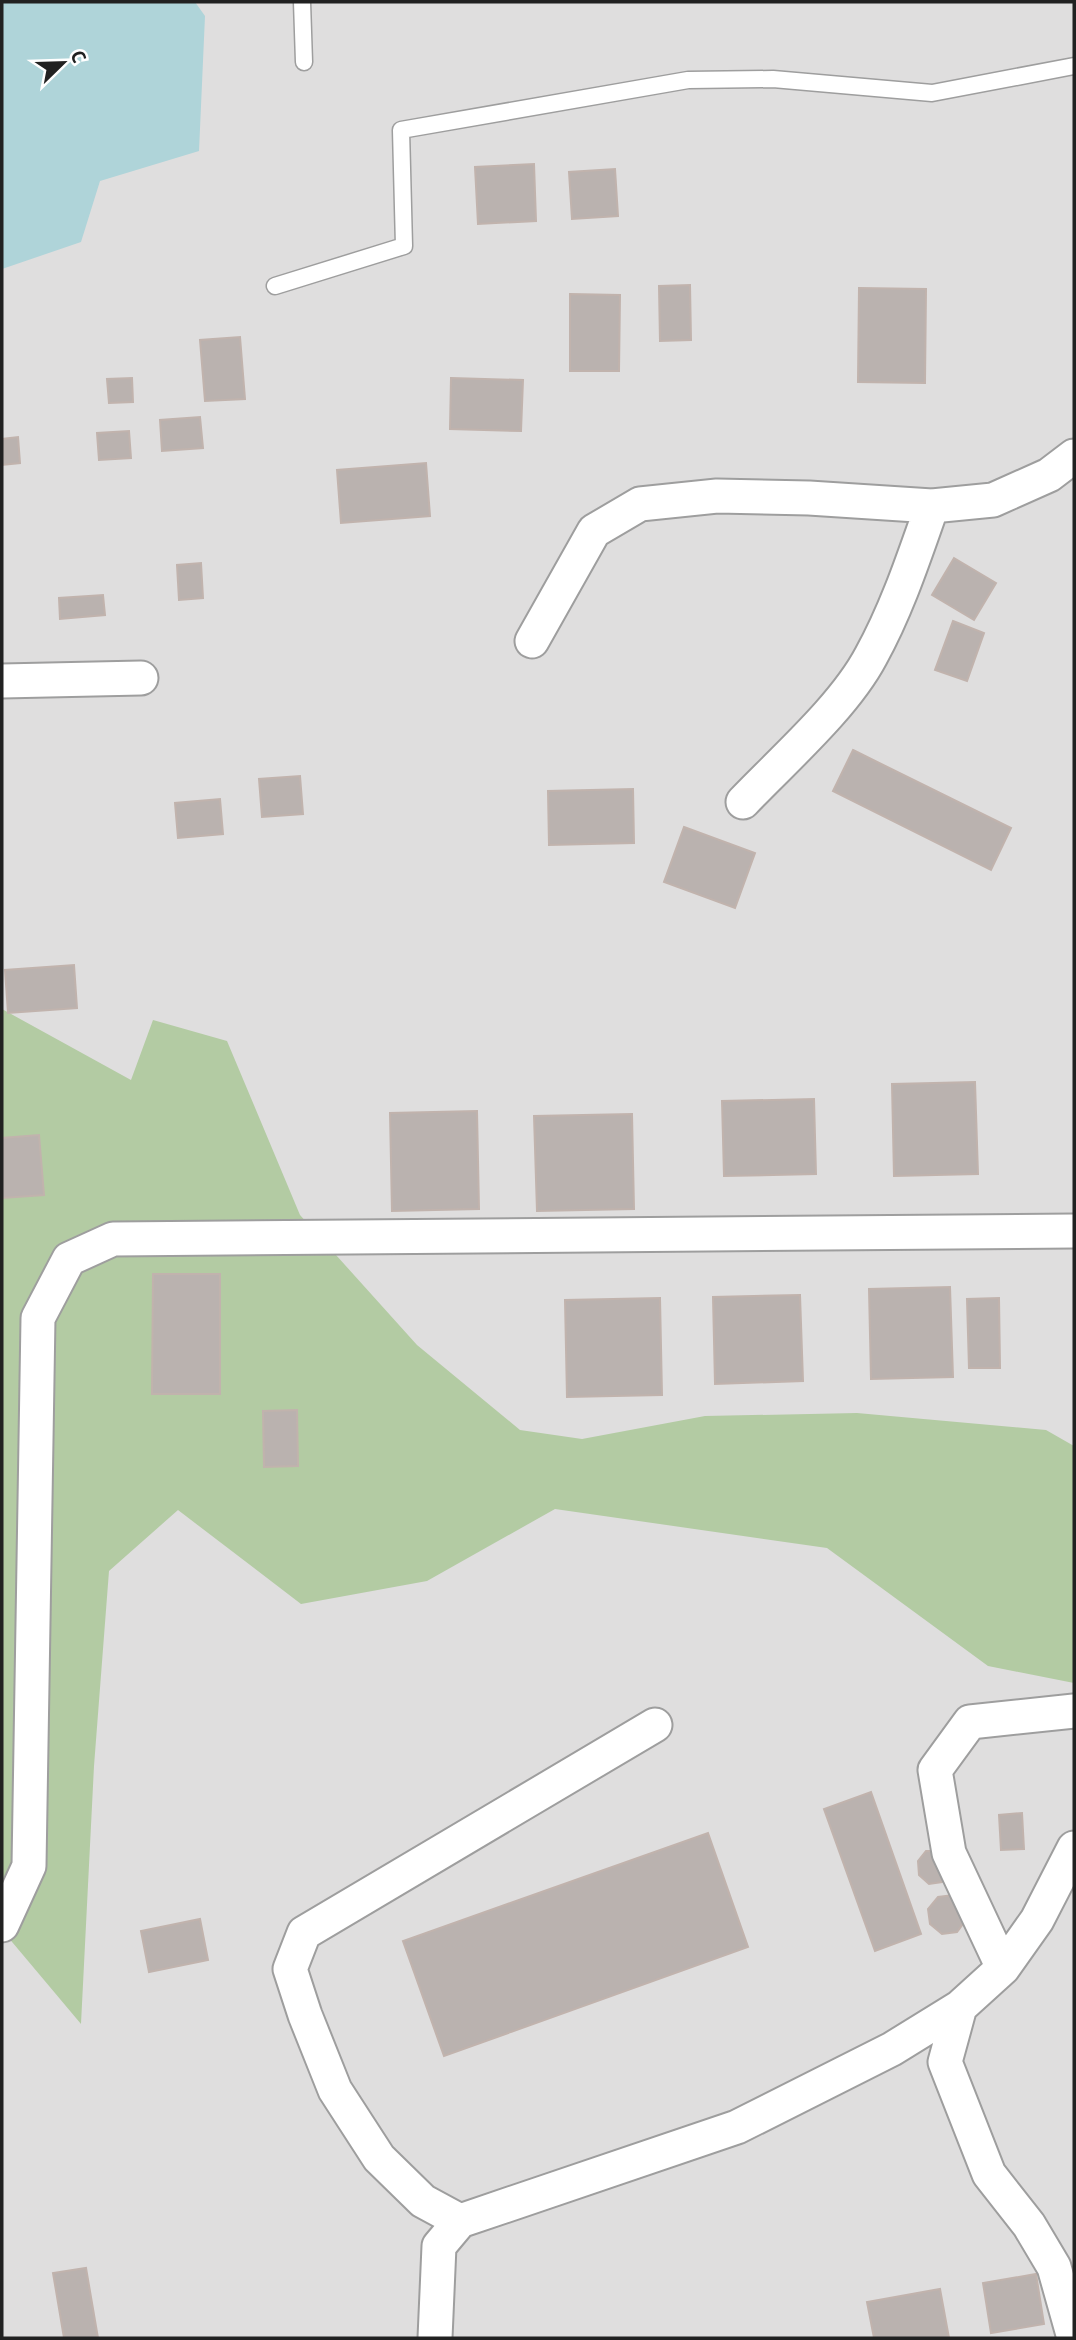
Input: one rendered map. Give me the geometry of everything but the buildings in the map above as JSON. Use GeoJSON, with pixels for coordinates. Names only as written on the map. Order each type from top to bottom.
{"type":"FeatureCollection","features":[{"type":"Feature","properties":{"kind":"street"},"geometry":{"type":"LineString","coordinates":[[532,641],[594,531],[640,504],[717,496],[809,498],[932,506],[993,500],[1049,475],[1074,456]]}},
{"type":"Feature","properties":{"kind":"street"},"geometry":{"type":"LineString","coordinates":[[743,802],[830,710],[870,659],[895,606],[932,506]]}},
{"type":"Feature","properties":{"kind":"street"},"geometry":{"type":"LineString","coordinates":[[2,681],[141,678]]}},
{"type":"Feature","properties":{"kind":"street"},"geometry":{"type":"LineString","coordinates":[[2,1924],[29,1866],[38,1318],[69,1259],[113,1239],[1074,1231]]}},
{"type":"Feature","properties":{"kind":"street"},"geometry":{"type":"LineString","coordinates":[[1003,1968],[949,1853],[934,1770],[970,1722],[1074,1711]]}},
{"type":"Feature","properties":{"kind":"street"},"geometry":{"type":"LineString","coordinates":[[460,2221],[423,2201],[379,2158],[335,2090],[290,1969],[304,1933],[655,1725]]}},
{"type":"Feature","properties":{"kind":"street"},"geometry":{"type":"LineString","coordinates":[[435,2338],[439,2246],[460,2221],[737,2127],[892,2049],[960,2007],[1003,1968],[1037,1920],[1074,1848]]}},
{"type":"Feature","properties":{"kind":"street"},"geometry":{"type":"LineString","coordinates":[[960,2007],[945,2062],[989,2174],[1029,2225],[1069,2297],[1074,2338]]}},
{"type":"Feature","properties":{"kind":"lane"},"geometry":{"type":"LineString","coordinates":[[302,2],[304,62]]}},
{"type":"Feature","properties":{"kind":"lane"},"geometry":{"type":"LineString","coordinates":[[275,286],[404,246],[401,131],[688,80],[773,79],[839,87],[932,93],[1074,66]]}},
{"type":"Feature","properties":{"kind":"shaded area"},"geometry":{"type":"Polygon","coordinates":[[[2,2],[1074,2],[1074,2338],[2,2338],[2,2]]]}},
{"type":"Feature","properties":{"kind":"green space"},"geometry":{"type":"Polygon","coordinates":[[[2,1009],[131,1080],[153,1020],[227,1041],[300,1215],[417,1345],[520,1430],[582,1439],[705,1416],[857,1413],[1046,1430],[1074,1446],[1074,1683],[988,1666],[827,1548],[555,1509],[427,1581],[301,1604],[178,1510],[109,1571],[94,1766],[81,2024],[2,1930],[2,1009]]]}},
{"type":"Feature","properties":{"kind":"water"},"geometry":{"type":"Polygon","coordinates":[[[2,2],[195,2],[205,16],[199,151],[100,181],[81,242],[2,269],[2,2]]]}}]}
